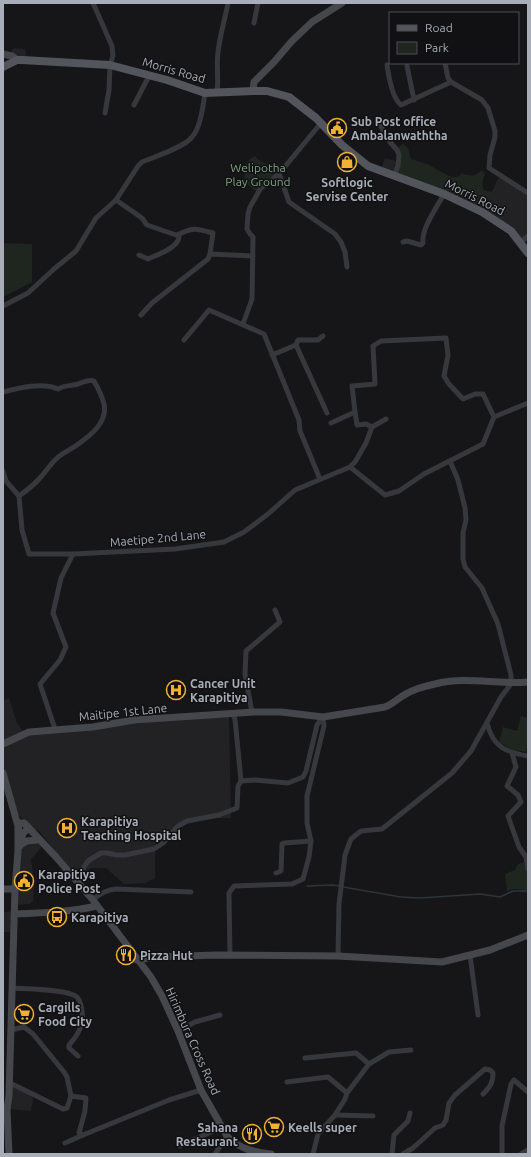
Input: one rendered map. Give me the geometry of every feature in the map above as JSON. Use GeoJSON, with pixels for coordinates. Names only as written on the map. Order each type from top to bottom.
{"type":"FeatureCollection","features":[{"type":"Feature","properties":{"kind":"main road","name":"Morris Road"},"geometry":{"type":"LineString","coordinates":[[3,67],[17,60],[110,65],[205,92],[253,90],[267,91],[289,97],[296,101],[321,123],[342,145],[368,166],[444,194],[474,208],[501,223],[511,231],[528,253]]}},
{"type":"Feature","properties":{"kind":"street"},"geometry":{"type":"LineString","coordinates":[[93,3],[112,46],[113,56],[110,65],[109,90],[105,113]]}},
{"type":"Feature","properties":{"kind":"street"},"geometry":{"type":"LineString","coordinates":[[217,92],[218,51],[228,3]]}},
{"type":"Feature","properties":{"kind":"street"},"geometry":{"type":"LineString","coordinates":[[254,23],[258,3]]}},
{"type":"Feature","properties":{"kind":"street"},"geometry":{"type":"LineString","coordinates":[[253,90],[254,82],[292,41],[312,22],[331,12],[342,3]]}},
{"type":"Feature","properties":{"kind":"street"},"geometry":{"type":"LineString","coordinates":[[3,54],[12,56],[17,60]]}},
{"type":"Feature","properties":{"kind":"street"},"geometry":{"type":"LineString","coordinates":[[445,64],[448,78],[451,82],[482,100],[488,108],[496,137],[490,155],[489,168],[528,192]]}},
{"type":"Feature","properties":{"kind":"street"},"geometry":{"type":"LineString","coordinates":[[387,66],[396,102],[401,105],[451,82]]}},
{"type":"Feature","properties":{"kind":"street"},"geometry":{"type":"LineString","coordinates":[[407,66],[414,100]]}},
{"type":"Feature","properties":{"kind":"street"},"geometry":{"type":"LineString","coordinates":[[134,105],[149,76]]}},
{"type":"Feature","properties":{"kind":"street"},"geometry":{"type":"LineString","coordinates":[[3,306],[28,293],[76,251],[96,218],[116,200],[142,162],[186,143],[193,137],[201,117],[205,92]]}},
{"type":"Feature","properties":{"kind":"street"},"geometry":{"type":"LineString","coordinates":[[243,324],[252,300],[253,237],[247,229],[250,207],[261,188],[269,183],[279,173],[321,123]]}},
{"type":"Feature","properties":{"kind":"street"},"geometry":{"type":"LineString","coordinates":[[380,124],[390,142],[398,150],[398,166],[394,176]]}},
{"type":"Feature","properties":{"kind":"street"},"geometry":{"type":"LineString","coordinates":[[279,173],[289,202],[335,234],[342,242],[347,267]]}},
{"type":"Feature","properties":{"kind":"street"},"geometry":{"type":"LineString","coordinates":[[403,242],[407,241],[421,245],[423,243],[425,229],[444,194]]}},
{"type":"Feature","properties":{"kind":"street"},"geometry":{"type":"LineString","coordinates":[[116,200],[142,218],[147,225],[177,235],[189,229],[212,233],[210,254],[208,259],[152,303],[141,315]]}},
{"type":"Feature","properties":{"kind":"street"},"geometry":{"type":"LineString","coordinates":[[139,255],[148,259],[171,248],[179,239],[179,236],[177,235]]}},
{"type":"Feature","properties":{"kind":"street"},"geometry":{"type":"LineString","coordinates":[[520,243],[528,236]]}},
{"type":"Feature","properties":{"kind":"street"},"geometry":{"type":"LineString","coordinates":[[210,254],[253,256]]}},
{"type":"Feature","properties":{"kind":"street"},"geometry":{"type":"LineString","coordinates":[[184,340],[209,310],[264,334],[299,420],[300,431],[321,479]]}},
{"type":"Feature","properties":{"kind":"street"},"geometry":{"type":"LineString","coordinates":[[272,355],[296,345],[298,340],[318,340],[323,336]]}},
{"type":"Feature","properties":{"kind":"street"},"geometry":{"type":"LineString","coordinates":[[372,427],[366,424],[357,425],[352,386],[375,384],[373,346],[381,341],[446,338],[448,356],[444,376],[449,384],[463,399],[475,394],[483,394],[494,417]]}},
{"type":"Feature","properties":{"kind":"street"},"geometry":{"type":"LineString","coordinates":[[296,345],[327,413]]}},
{"type":"Feature","properties":{"kind":"street"},"geometry":{"type":"LineString","coordinates":[[3,392],[22,387],[52,386],[58,389],[63,386],[77,385],[90,379],[94,380],[104,403],[102,421],[97,428],[78,444],[58,457],[47,467],[40,478],[19,496],[6,481],[3,471]]}},
{"type":"Feature","properties":{"kind":"street"},"geometry":{"type":"LineString","coordinates":[[386,419],[372,427],[366,443],[355,462],[350,467],[385,495],[398,491],[424,474],[483,444],[494,417],[528,403]]}},
{"type":"Feature","properties":{"kind":"street"},"geometry":{"type":"LineString","coordinates":[[330,423],[355,412]]}},
{"type":"Feature","properties":{"kind":"street"},"geometry":{"type":"LineString","coordinates":[[308,445],[321,479]]}},
{"type":"Feature","properties":{"kind":"street"},"geometry":{"type":"LineString","coordinates":[[338,956],[339,904],[345,855],[352,839],[361,831],[382,828],[452,773],[471,751],[501,697],[511,684],[511,675],[498,624],[482,588],[465,567],[463,559],[466,520],[465,508],[458,480],[450,461]]}},
{"type":"Feature","properties":{"kind":"street","name":"Maetipe 2nd Lane"},"geometry":{"type":"LineString","coordinates":[[19,496],[22,530],[29,554],[73,554],[175,549],[224,542],[244,532],[268,514],[295,490],[350,467]]}},
{"type":"Feature","properties":{"kind":"street"},"geometry":{"type":"LineString","coordinates":[[56,729],[40,684],[60,660],[66,647],[54,613],[61,578],[73,554]]}},
{"type":"Feature","properties":{"kind":"street"},"geometry":{"type":"LineString","coordinates":[[252,712],[245,674],[246,651],[280,622],[275,610]]}},
{"type":"Feature","properties":{"kind":"street","name":"Maitipe 1st Lane"},"geometry":{"type":"LineString","coordinates":[[3,744],[29,732],[93,727],[134,720],[252,712],[281,712],[323,717],[392,705],[406,694],[436,684],[465,681],[491,681],[511,684],[528,682]]}},
{"type":"Feature","properties":{"kind":"street"},"geometry":{"type":"LineString","coordinates":[[77,881],[88,861],[100,853],[125,855],[154,849],[163,843],[178,826],[187,821],[219,815],[237,808],[238,786],[241,782],[235,719],[233,714]]}},
{"type":"Feature","properties":{"kind":"street"},"geometry":{"type":"LineString","coordinates":[[241,782],[255,780],[288,782],[303,778],[306,772],[317,725],[323,717]]}},
{"type":"Feature","properties":{"kind":"street"},"geometry":{"type":"LineString","coordinates":[[230,956],[229,893],[234,886],[292,884],[303,878],[309,857],[311,841],[308,823],[307,796],[324,726],[323,717]]}},
{"type":"Feature","properties":{"kind":"street"},"geometry":{"type":"LineString","coordinates":[[487,723],[489,732],[494,742],[512,753],[528,756]]}},
{"type":"Feature","properties":{"kind":"street"},"geometry":{"type":"LineString","coordinates":[[512,753],[516,768],[507,786],[518,795],[521,802],[508,816],[519,847],[526,857],[528,869]]}},
{"type":"Feature","properties":{"kind":"street"},"geometry":{"type":"LineString","coordinates":[[3,773],[7,796],[22,828],[15,889],[10,1083],[6,1094],[8,1109],[9,1154]]}},
{"type":"Feature","properties":{"kind":"street","name":"Hirimbura Cross Road"},"geometry":{"type":"LineString","coordinates":[[22,828],[40,840],[77,881],[151,977],[162,996],[178,1031],[201,1090],[228,1136],[233,1142],[241,1147],[271,1154]]}},
{"type":"Feature","properties":{"kind":"street"},"geometry":{"type":"LineString","coordinates":[[19,848],[27,841],[40,840]]}},
{"type":"Feature","properties":{"kind":"street"},"geometry":{"type":"LineString","coordinates":[[276,874],[281,871],[282,844],[284,842],[311,841]]}},
{"type":"Feature","properties":{"kind":"street"},"geometry":{"type":"LineString","coordinates":[[3,889],[15,889]]}},
{"type":"Feature","properties":{"kind":"street"},"geometry":{"type":"LineString","coordinates":[[15,914],[75,911],[95,903],[100,893],[108,890],[191,892]]}},
{"type":"Feature","properties":{"kind":"street"},"geometry":{"type":"LineString","coordinates":[[137,960],[156,957],[216,955],[338,956],[442,962],[490,950],[528,935]]}},
{"type":"Feature","properties":{"kind":"street"},"geometry":{"type":"LineString","coordinates":[[470,955],[478,1015]]}},
{"type":"Feature","properties":{"kind":"street"},"geometry":{"type":"LineString","coordinates":[[12,988],[52,991],[75,995],[80,1001],[83,1016],[78,1035],[69,1045],[69,1048],[78,1056]]}},
{"type":"Feature","properties":{"kind":"street"},"geometry":{"type":"LineString","coordinates":[[178,1031],[195,1022],[220,1015]]}},
{"type":"Feature","properties":{"kind":"street"},"geometry":{"type":"LineString","coordinates":[[10,1083],[63,1109],[67,1108],[71,1096],[67,1077],[64,1072],[33,1034],[24,1027],[11,1030]]}},
{"type":"Feature","properties":{"kind":"street"},"geometry":{"type":"LineString","coordinates":[[313,1154],[318,1134],[335,1115],[345,1100],[347,1092],[369,1064],[389,1052],[410,1050]]}},
{"type":"Feature","properties":{"kind":"street"},"geometry":{"type":"LineString","coordinates":[[305,1058],[356,1053],[369,1064]]}},
{"type":"Feature","properties":{"kind":"street"},"geometry":{"type":"LineString","coordinates":[[403,1154],[413,1148],[435,1128],[443,1125],[446,1120],[449,1103],[455,1095],[485,1069],[490,1070],[493,1073],[493,1080],[491,1086],[483,1094]]}},
{"type":"Feature","properties":{"kind":"street"},"geometry":{"type":"LineString","coordinates":[[286,1082],[328,1077],[347,1092]]}},
{"type":"Feature","properties":{"kind":"street"},"geometry":{"type":"LineString","coordinates":[[502,1154],[502,1126],[511,1084],[514,1080],[528,1092]]}},
{"type":"Feature","properties":{"kind":"street"},"geometry":{"type":"LineString","coordinates":[[65,1143],[169,1100],[201,1090]]}},
{"type":"Feature","properties":{"kind":"street"},"geometry":{"type":"LineString","coordinates":[[71,1096],[86,1098],[85,1111],[79,1133],[83,1135]]}},
{"type":"Feature","properties":{"kind":"street"},"geometry":{"type":"LineString","coordinates":[[392,1154],[394,1135],[408,1121],[410,1113]]}},
{"type":"Feature","properties":{"kind":"street"},"geometry":{"type":"LineString","coordinates":[[335,1115],[373,1116]]}},
{"type":"Feature","properties":{"kind":"street"},"geometry":{"type":"LineString","coordinates":[[180,1146],[222,1127]]}},
{"type":"Feature","properties":{"kind":"street"},"geometry":{"type":"LineString","coordinates":[[215,1154],[228,1136]]}},
{"type":"Feature","properties":{"kind":"street"},"geometry":{"type":"LineString","coordinates":[[521,1154],[528,1150]]}},
{"type":"Feature","properties":{"kind":"shaded area"},"geometry":{"type":"Polygon","coordinates":[[[12,49],[25,49],[27,60],[11,56],[12,49]]]}},
{"type":"Feature","properties":{"kind":"shaded area"},"geometry":{"type":"Polygon","coordinates":[[[385,158],[399,162],[396,177],[380,172],[385,158]]]}},
{"type":"Feature","properties":{"kind":"shaded area"},"geometry":{"type":"Polygon","coordinates":[[[500,175],[528,193],[528,236],[520,243],[482,212],[500,175]]]}},
{"type":"Feature","properties":{"kind":"shaded area"},"geometry":{"type":"Polygon","coordinates":[[[9,698],[17,723],[24,733],[229,714],[231,818],[209,818],[190,822],[167,831],[155,845],[155,878],[145,883],[124,884],[106,868],[91,868],[78,879],[39,831],[29,828],[23,819],[14,811],[10,797],[3,796],[3,701],[9,698]]]}},
{"type":"Feature","properties":{"kind":"shaded area"},"geometry":{"type":"Polygon","coordinates":[[[31,844],[40,844],[41,848],[31,859],[34,880],[33,901],[30,904],[15,905],[18,851],[31,844]]]}},
{"type":"Feature","properties":{"kind":"shaded area"},"geometry":{"type":"Polygon","coordinates":[[[15,911],[14,932],[3,932],[3,912],[15,911]]]}},
{"type":"Feature","properties":{"kind":"shaded area"},"geometry":{"type":"Polygon","coordinates":[[[10,1083],[32,1093],[33,1100],[31,1111],[7,1109],[10,1083]]]}},
{"type":"Feature","properties":{"kind":"green space"},"geometry":{"type":"Polygon","coordinates":[[[403,144],[408,148],[411,159],[427,164],[451,177],[458,177],[462,173],[473,176],[482,170],[485,174],[482,184],[483,188],[484,190],[492,192],[482,212],[396,177],[398,151],[399,147],[403,144]]]}},
{"type":"Feature","properties":{"kind":"green space","name":"Welipotha Play Ground"},"geometry":{"type":"Polygon","coordinates":[[[255,156],[261,162],[265,163],[274,165],[287,164],[258,193],[245,182],[244,179],[245,165],[255,156]]]}},
{"type":"Feature","properties":{"kind":"green space"},"geometry":{"type":"Polygon","coordinates":[[[3,243],[32,244],[32,282],[3,297],[3,243]]]}},
{"type":"Feature","properties":{"kind":"green space"},"geometry":{"type":"Polygon","coordinates":[[[521,716],[528,718],[528,743],[526,752],[513,750],[499,742],[503,727],[517,731],[521,716]]]}},
{"type":"Feature","properties":{"kind":"green space"},"geometry":{"type":"Polygon","coordinates":[[[528,861],[528,890],[513,889],[507,891],[505,874],[515,870],[518,864],[528,861]]]}},
{"type":"Feature","properties":{"kind":"waterway"},"geometry":{"type":"LineString","coordinates":[[307,886],[339,886]]}},
{"type":"Feature","properties":{"kind":"waterway"},"geometry":{"type":"LineString","coordinates":[[343,887],[401,897],[420,898],[480,894],[500,897],[513,891],[528,891]]}},
{"type":"Feature","properties":{"kind":"place","name":"Sub Post office Ambalanwaththa"},"geometry":{"type":"Point","coordinates":[337,128]}},
{"type":"Feature","properties":{"kind":"place","name":"Softlogic Servise Center"},"geometry":{"type":"Point","coordinates":[347,162]}},
{"type":"Feature","properties":{"kind":"place","name":"Cancer Unit Karapitiya"},"geometry":{"type":"Point","coordinates":[176,690]}},
{"type":"Feature","properties":{"kind":"place","name":"Karapitiya Teaching Hospital"},"geometry":{"type":"Point","coordinates":[67,828]}},
{"type":"Feature","properties":{"kind":"place","name":"Karapitiya Police Post"},"geometry":{"type":"Point","coordinates":[24,881]}},
{"type":"Feature","properties":{"kind":"place","name":"Karapitiya"},"geometry":{"type":"Point","coordinates":[57,917]}},
{"type":"Feature","properties":{"kind":"place","name":"Pizza Hut"},"geometry":{"type":"Point","coordinates":[126,955]}},
{"type":"Feature","properties":{"kind":"place","name":"Cargills Food City"},"geometry":{"type":"Point","coordinates":[24,1014]}},
{"type":"Feature","properties":{"kind":"place","name":"Keells super"},"geometry":{"type":"Point","coordinates":[274,1127]}},
{"type":"Feature","properties":{"kind":"place","name":"Sahana Restaurant"},"geometry":{"type":"Point","coordinates":[252,1134]}}]}
